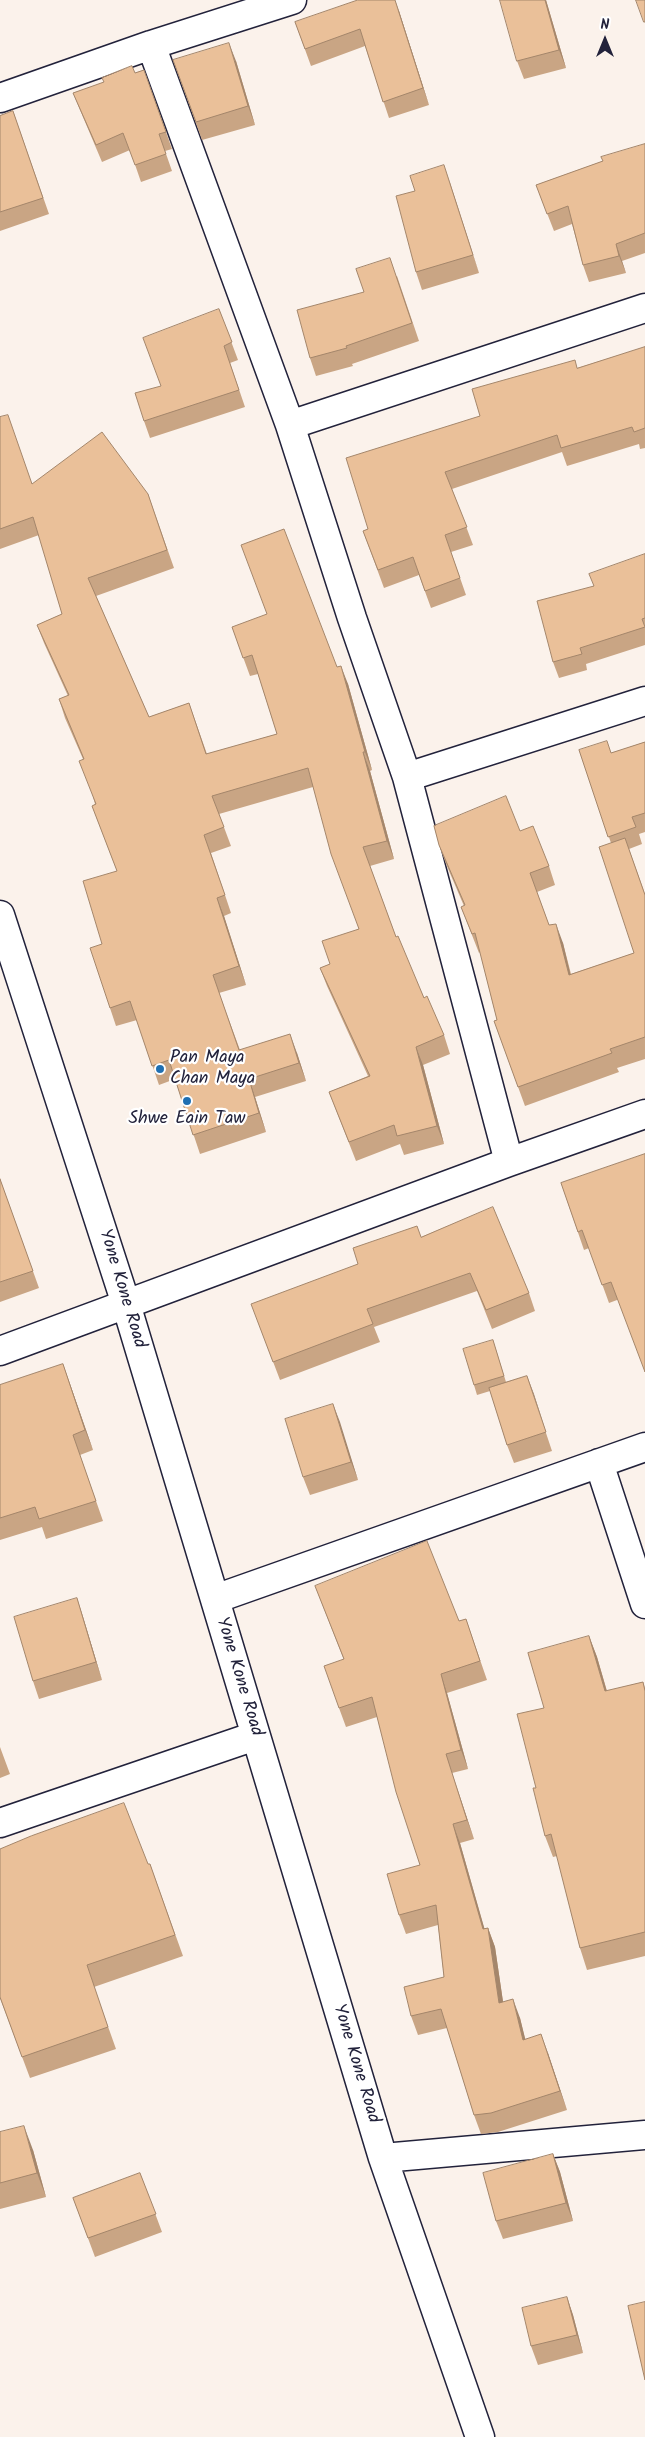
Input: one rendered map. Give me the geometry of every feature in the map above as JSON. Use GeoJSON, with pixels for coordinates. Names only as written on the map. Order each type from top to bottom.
{"type":"FeatureCollection","features":[{"type":"Feature","properties":{"kind":"street"},"geometry":{"type":"LineString","coordinates":[[0,98],[151,45],[292,0]]}},
{"type":"Feature","properties":{"kind":"street"},"geometry":{"type":"LineString","coordinates":[[151,45],[290,425],[352,618],[407,777],[509,1162]]}},
{"type":"Feature","properties":{"kind":"street"},"geometry":{"type":"LineString","coordinates":[[290,425],[645,308]]}},
{"type":"Feature","properties":{"kind":"street"},"geometry":{"type":"LineString","coordinates":[[407,777],[645,701]]}},
{"type":"Feature","properties":{"kind":"street","name":"Yone Kone Road"},"geometry":{"type":"LineString","coordinates":[[0,915],[126,1304],[383,2158],[480,2437]]}},
{"type":"Feature","properties":{"kind":"street"},"geometry":{"type":"LineString","coordinates":[[0,1351],[509,1162],[645,1114]]}},
{"type":"Feature","properties":{"kind":"street"},"geometry":{"type":"LineString","coordinates":[[215,1599],[645,1447]]}},
{"type":"Feature","properties":{"kind":"street"},"geometry":{"type":"LineString","coordinates":[[599,1463],[645,1604]]}},
{"type":"Feature","properties":{"kind":"street"},"geometry":{"type":"LineString","coordinates":[[0,1823],[255,1736]]}},
{"type":"Feature","properties":{"kind":"street"},"geometry":{"type":"LineString","coordinates":[[383,2158],[645,2135]]}},
{"type":"Feature","properties":{"kind":"building"},"geometry":{"type":"Polygon","coordinates":[[[358,0],[395,0],[423,88],[383,102],[360,29],[305,49],[295,22],[358,0]]]}},
{"type":"Feature","properties":{"kind":"building"},"geometry":{"type":"Polygon","coordinates":[[[500,0],[545,0],[559,50],[517,61],[500,0]]]}},
{"type":"Feature","properties":{"kind":"building"},"geometry":{"type":"Polygon","coordinates":[[[636,0],[645,0],[645,22],[644,22],[636,0]]]}},
{"type":"Feature","properties":{"kind":"building"},"geometry":{"type":"Polygon","coordinates":[[[229,43],[248,106],[196,122],[173,60],[229,43]]]}},
{"type":"Feature","properties":{"kind":"building"},"geometry":{"type":"Polygon","coordinates":[[[132,66],[135,73],[144,70],[166,132],[159,134],[166,154],[135,165],[123,133],[96,145],[73,93],[104,82],[102,78],[132,66]]]}},
{"type":"Feature","properties":{"kind":"building"},"geometry":{"type":"Polygon","coordinates":[[[13,111],[43,198],[0,212],[0,116],[13,111]]]}},
{"type":"Feature","properties":{"kind":"building"},"geometry":{"type":"Polygon","coordinates":[[[645,144],[645,233],[616,244],[619,256],[583,265],[568,206],[547,214],[536,185],[603,161],[601,157],[645,144]]]}},
{"type":"Feature","properties":{"kind":"building"},"geometry":{"type":"Polygon","coordinates":[[[444,165],[473,255],[416,272],[396,196],[415,191],[410,176],[444,165]]]}},
{"type":"Feature","properties":{"kind":"building"},"geometry":{"type":"Polygon","coordinates":[[[390,258],[412,323],[346,346],[347,348],[310,358],[297,310],[364,292],[356,269],[390,258]]]}},
{"type":"Feature","properties":{"kind":"building"},"geometry":{"type":"Polygon","coordinates":[[[219,309],[232,342],[224,346],[239,390],[144,421],[135,393],[161,386],[143,338],[219,309]]]}},
{"type":"Feature","properties":{"kind":"building"},"geometry":{"type":"Polygon","coordinates":[[[645,347],[645,428],[634,432],[632,427],[561,448],[557,435],[445,472],[467,527],[445,535],[460,578],[425,591],[413,557],[378,570],[363,531],[368,529],[346,458],[480,416],[472,389],[575,360],[577,368],[645,347]]]}},
{"type":"Feature","properties":{"kind":"building"},"geometry":{"type":"Polygon","coordinates":[[[8,415],[32,484],[102,432],[148,494],[167,550],[88,578],[149,717],[189,703],[206,754],[277,734],[252,655],[243,658],[232,627],[267,614],[241,545],[284,529],[337,667],[341,666],[365,752],[363,752],[387,841],[363,847],[396,937],[398,936],[424,998],[427,996],[444,1035],[416,1047],[437,1126],[397,1136],[394,1125],[349,1142],[329,1092],[370,1076],[320,968],[330,964],[322,941],[359,929],[331,854],[308,768],[212,796],[224,827],[204,835],[225,895],[217,898],[239,966],[213,975],[239,1050],[290,1034],[299,1063],[249,1079],[259,1113],[193,1135],[169,1060],[152,1066],[130,1001],[110,1008],[90,948],[102,944],[83,881],[117,871],[92,806],[96,804],[79,761],[84,759],[59,699],[69,695],[37,625],[62,614],[33,517],[0,529],[0,417],[8,415]]]}},
{"type":"Feature","properties":{"kind":"building"},"geometry":{"type":"Polygon","coordinates":[[[645,554],[645,618],[642,619],[645,627],[580,648],[582,654],[553,662],[537,601],[594,586],[589,574],[645,554]]]}},
{"type":"Feature","properties":{"kind":"building"},"geometry":{"type":"Polygon","coordinates":[[[607,741],[611,753],[645,742],[645,813],[632,817],[636,827],[608,837],[579,750],[607,741]]]}},
{"type":"Feature","properties":{"kind":"building"},"geometry":{"type":"Polygon","coordinates":[[[506,796],[520,831],[533,826],[549,866],[530,873],[549,925],[556,924],[569,975],[634,953],[599,847],[625,838],[645,895],[645,1037],[610,1049],[612,1053],[518,1087],[494,1021],[497,1020],[475,933],[472,934],[461,907],[465,905],[439,845],[434,826],[506,796]]]}},
{"type":"Feature","properties":{"kind":"building"},"geometry":{"type":"Polygon","coordinates":[[[645,1154],[645,1372],[611,1282],[602,1285],[582,1230],[578,1232],[561,1183],[645,1154]]]}},
{"type":"Feature","properties":{"kind":"building"},"geometry":{"type":"Polygon","coordinates":[[[0,1179],[33,1271],[0,1282],[0,1179]]]}},
{"type":"Feature","properties":{"kind":"building"},"geometry":{"type":"Polygon","coordinates":[[[493,1207],[529,1293],[486,1310],[470,1273],[367,1309],[373,1324],[273,1362],[251,1304],[358,1264],[353,1248],[417,1226],[421,1237],[493,1207]]]}},
{"type":"Feature","properties":{"kind":"building"},"geometry":{"type":"Polygon","coordinates":[[[493,1340],[504,1376],[474,1385],[463,1349],[493,1340]]]}},
{"type":"Feature","properties":{"kind":"building"},"geometry":{"type":"Polygon","coordinates":[[[63,1364],[85,1430],[73,1435],[96,1501],[39,1519],[35,1507],[0,1518],[0,1385],[63,1364]]]}},
{"type":"Feature","properties":{"kind":"building"},"geometry":{"type":"Polygon","coordinates":[[[527,1376],[546,1432],[507,1445],[489,1388],[527,1376]]]}},
{"type":"Feature","properties":{"kind":"building"},"geometry":{"type":"Polygon","coordinates":[[[333,1404],[351,1462],[303,1477],[285,1419],[333,1404]]]}},
{"type":"Feature","properties":{"kind":"building"},"geometry":{"type":"Polygon","coordinates":[[[427,1541],[459,1621],[466,1619],[480,1661],[441,1674],[461,1750],[446,1754],[467,1820],[453,1824],[483,1929],[488,1928],[499,2003],[513,1999],[523,2040],[541,2034],[560,2091],[491,2113],[474,2115],[441,2009],[411,2016],[404,1987],[444,1977],[436,1905],[399,1915],[387,1874],[420,1865],[396,1792],[372,1697],[339,1708],[324,1666],[344,1659],[315,1586],[427,1541]]]}},
{"type":"Feature","properties":{"kind":"building"},"geometry":{"type":"Polygon","coordinates":[[[77,1598],[96,1662],[33,1681],[14,1617],[77,1598]]]}},
{"type":"Feature","properties":{"kind":"building"},"geometry":{"type":"Polygon","coordinates":[[[589,1636],[605,1691],[643,1682],[645,1691],[645,1932],[580,1948],[551,1834],[545,1836],[533,1788],[536,1788],[517,1714],[544,1708],[528,1653],[589,1636]]]}},
{"type":"Feature","properties":{"kind":"building"},"geometry":{"type":"Polygon","coordinates":[[[124,1803],[148,1864],[150,1864],[175,1935],[87,1965],[108,2027],[22,2057],[0,1997],[0,1849],[124,1803]]]}},
{"type":"Feature","properties":{"kind":"building"},"geometry":{"type":"Polygon","coordinates":[[[24,2126],[37,2173],[0,2183],[0,2132],[24,2126]]]}},
{"type":"Feature","properties":{"kind":"building"},"geometry":{"type":"Polygon","coordinates":[[[553,2154],[566,2203],[496,2221],[483,2173],[553,2154]]]}},
{"type":"Feature","properties":{"kind":"building"},"geometry":{"type":"Polygon","coordinates":[[[140,2173],[156,2214],[88,2238],[73,2198],[140,2173]]]}},
{"type":"Feature","properties":{"kind":"building"},"geometry":{"type":"Polygon","coordinates":[[[567,2297],[577,2335],[531,2346],[522,2308],[567,2297]]]}},
{"type":"Feature","properties":{"kind":"building"},"geometry":{"type":"Polygon","coordinates":[[[645,2302],[645,2380],[628,2306],[645,2302]]]}},
{"type":"Feature","properties":{"kind":"place","name":"Pan Maya Chan Maya"},"geometry":{"type":"Point","coordinates":[160,1069]}},
{"type":"Feature","properties":{"kind":"place","name":"Shwe Eain Taw"},"geometry":{"type":"Point","coordinates":[187,1101]}}]}
